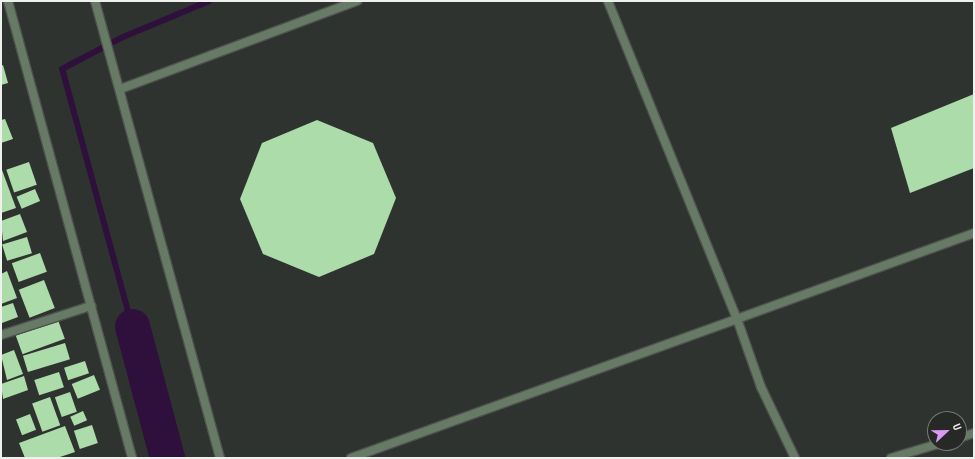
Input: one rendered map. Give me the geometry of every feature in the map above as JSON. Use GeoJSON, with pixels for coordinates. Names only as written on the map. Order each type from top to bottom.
{"type":"FeatureCollection","features":[{"type":"Feature","properties":{"kind":"street"},"geometry":{"type":"LineString","coordinates":[[8,1],[132,458]]}},
{"type":"Feature","properties":{"kind":"street"},"geometry":{"type":"LineString","coordinates":[[95,1],[220,458]]}},
{"type":"Feature","properties":{"kind":"street"},"geometry":{"type":"LineString","coordinates":[[120,89],[357,1]]}},
{"type":"Feature","properties":{"kind":"street"},"geometry":{"type":"LineString","coordinates":[[608,1],[737,319],[761,387],[795,458]]}},
{"type":"Feature","properties":{"kind":"street"},"geometry":{"type":"LineString","coordinates":[[351,458],[974,233]]}},
{"type":"Feature","properties":{"kind":"street"},"geometry":{"type":"LineString","coordinates":[[1,335],[91,306]]}},
{"type":"Feature","properties":{"kind":"street"},"geometry":{"type":"LineString","coordinates":[[891,458],[927,447]]}},
{"type":"Feature","properties":{"kind":"building"},"geometry":{"type":"Polygon","coordinates":[[[3,65],[8,83],[1,85],[1,66],[3,65]]]}},
{"type":"Feature","properties":{"kind":"building"},"geometry":{"type":"Polygon","coordinates":[[[974,94],[974,168],[910,193],[891,128],[974,94]]]}},
{"type":"Feature","properties":{"kind":"building"},"geometry":{"type":"Polygon","coordinates":[[[5,119],[13,139],[1,143],[1,120],[5,119]]]}},
{"type":"Feature","properties":{"kind":"building"},"geometry":{"type":"Polygon","coordinates":[[[317,120],[373,143],[396,198],[374,254],[319,277],[263,254],[240,199],[262,143],[317,120]]]}},
{"type":"Feature","properties":{"kind":"building"},"geometry":{"type":"Polygon","coordinates":[[[29,162],[37,185],[14,193],[6,170],[29,162]]]}},
{"type":"Feature","properties":{"kind":"building"},"geometry":{"type":"Polygon","coordinates":[[[2,170],[16,208],[1,213],[1,171],[2,170]]]}},
{"type":"Feature","properties":{"kind":"building"},"geometry":{"type":"Polygon","coordinates":[[[35,189],[40,201],[22,209],[17,197],[35,189]]]}},
{"type":"Feature","properties":{"kind":"building"},"geometry":{"type":"Polygon","coordinates":[[[20,214],[27,232],[3,241],[1,221],[20,214]]]}},
{"type":"Feature","properties":{"kind":"building"},"geometry":{"type":"Polygon","coordinates":[[[27,237],[32,253],[7,261],[2,245],[27,237]]]}},
{"type":"Feature","properties":{"kind":"building"},"geometry":{"type":"Polygon","coordinates":[[[40,253],[47,272],[19,282],[12,263],[40,253]]]}},
{"type":"Feature","properties":{"kind":"building"},"geometry":{"type":"Polygon","coordinates":[[[7,271],[17,298],[1,304],[1,274],[7,271]]]}},
{"type":"Feature","properties":{"kind":"building"},"geometry":{"type":"Polygon","coordinates":[[[44,280],[55,308],[30,318],[19,290],[44,280]]]}},
{"type":"Feature","properties":{"kind":"building"},"geometry":{"type":"Polygon","coordinates":[[[13,303],[18,317],[2,323],[1,307],[13,303]]]}},
{"type":"Feature","properties":{"kind":"building"},"geometry":{"type":"Polygon","coordinates":[[[58,320],[65,339],[23,354],[16,335],[58,320]]]}},
{"type":"Feature","properties":{"kind":"building"},"geometry":{"type":"Polygon","coordinates":[[[65,343],[70,359],[28,372],[23,356],[65,343]]]}},
{"type":"Feature","properties":{"kind":"building"},"geometry":{"type":"Polygon","coordinates":[[[14,350],[23,374],[7,380],[1,355],[14,350]]]}},
{"type":"Feature","properties":{"kind":"building"},"geometry":{"type":"Polygon","coordinates":[[[85,361],[89,373],[68,380],[64,368],[85,361]]]}},
{"type":"Feature","properties":{"kind":"building"},"geometry":{"type":"Polygon","coordinates":[[[59,372],[64,387],[39,395],[34,380],[59,372]]]}},
{"type":"Feature","properties":{"kind":"building"},"geometry":{"type":"Polygon","coordinates":[[[94,375],[100,390],[78,399],[72,384],[94,375]]]}},
{"type":"Feature","properties":{"kind":"building"},"geometry":{"type":"Polygon","coordinates":[[[24,376],[28,390],[3,399],[1,384],[24,376]]]}},
{"type":"Feature","properties":{"kind":"building"},"geometry":{"type":"Polygon","coordinates":[[[70,392],[77,412],[62,417],[55,397],[70,392]]]}},
{"type":"Feature","properties":{"kind":"building"},"geometry":{"type":"Polygon","coordinates":[[[50,397],[60,425],[42,432],[32,403],[50,397]]]}},
{"type":"Feature","properties":{"kind":"building"},"geometry":{"type":"Polygon","coordinates":[[[83,411],[87,420],[74,426],[70,417],[83,411]]]}},
{"type":"Feature","properties":{"kind":"building"},"geometry":{"type":"Polygon","coordinates":[[[30,414],[36,430],[22,435],[16,419],[30,414]]]}},
{"type":"Feature","properties":{"kind":"building"},"geometry":{"type":"Polygon","coordinates":[[[92,425],[98,443],[80,449],[74,431],[92,425]]]}},
{"type":"Feature","properties":{"kind":"building"},"geometry":{"type":"Polygon","coordinates":[[[65,426],[75,452],[57,458],[25,458],[19,443],[65,426]]]}},
{"type":"Feature","properties":{"kind":"waterway"},"geometry":{"type":"LineString","coordinates":[[132,326],[62,69],[123,37],[209,1]]}},
{"type":"Feature","properties":{"kind":"waterway"},"geometry":{"type":"LineString","coordinates":[[132,326],[167,458]]}}]}
